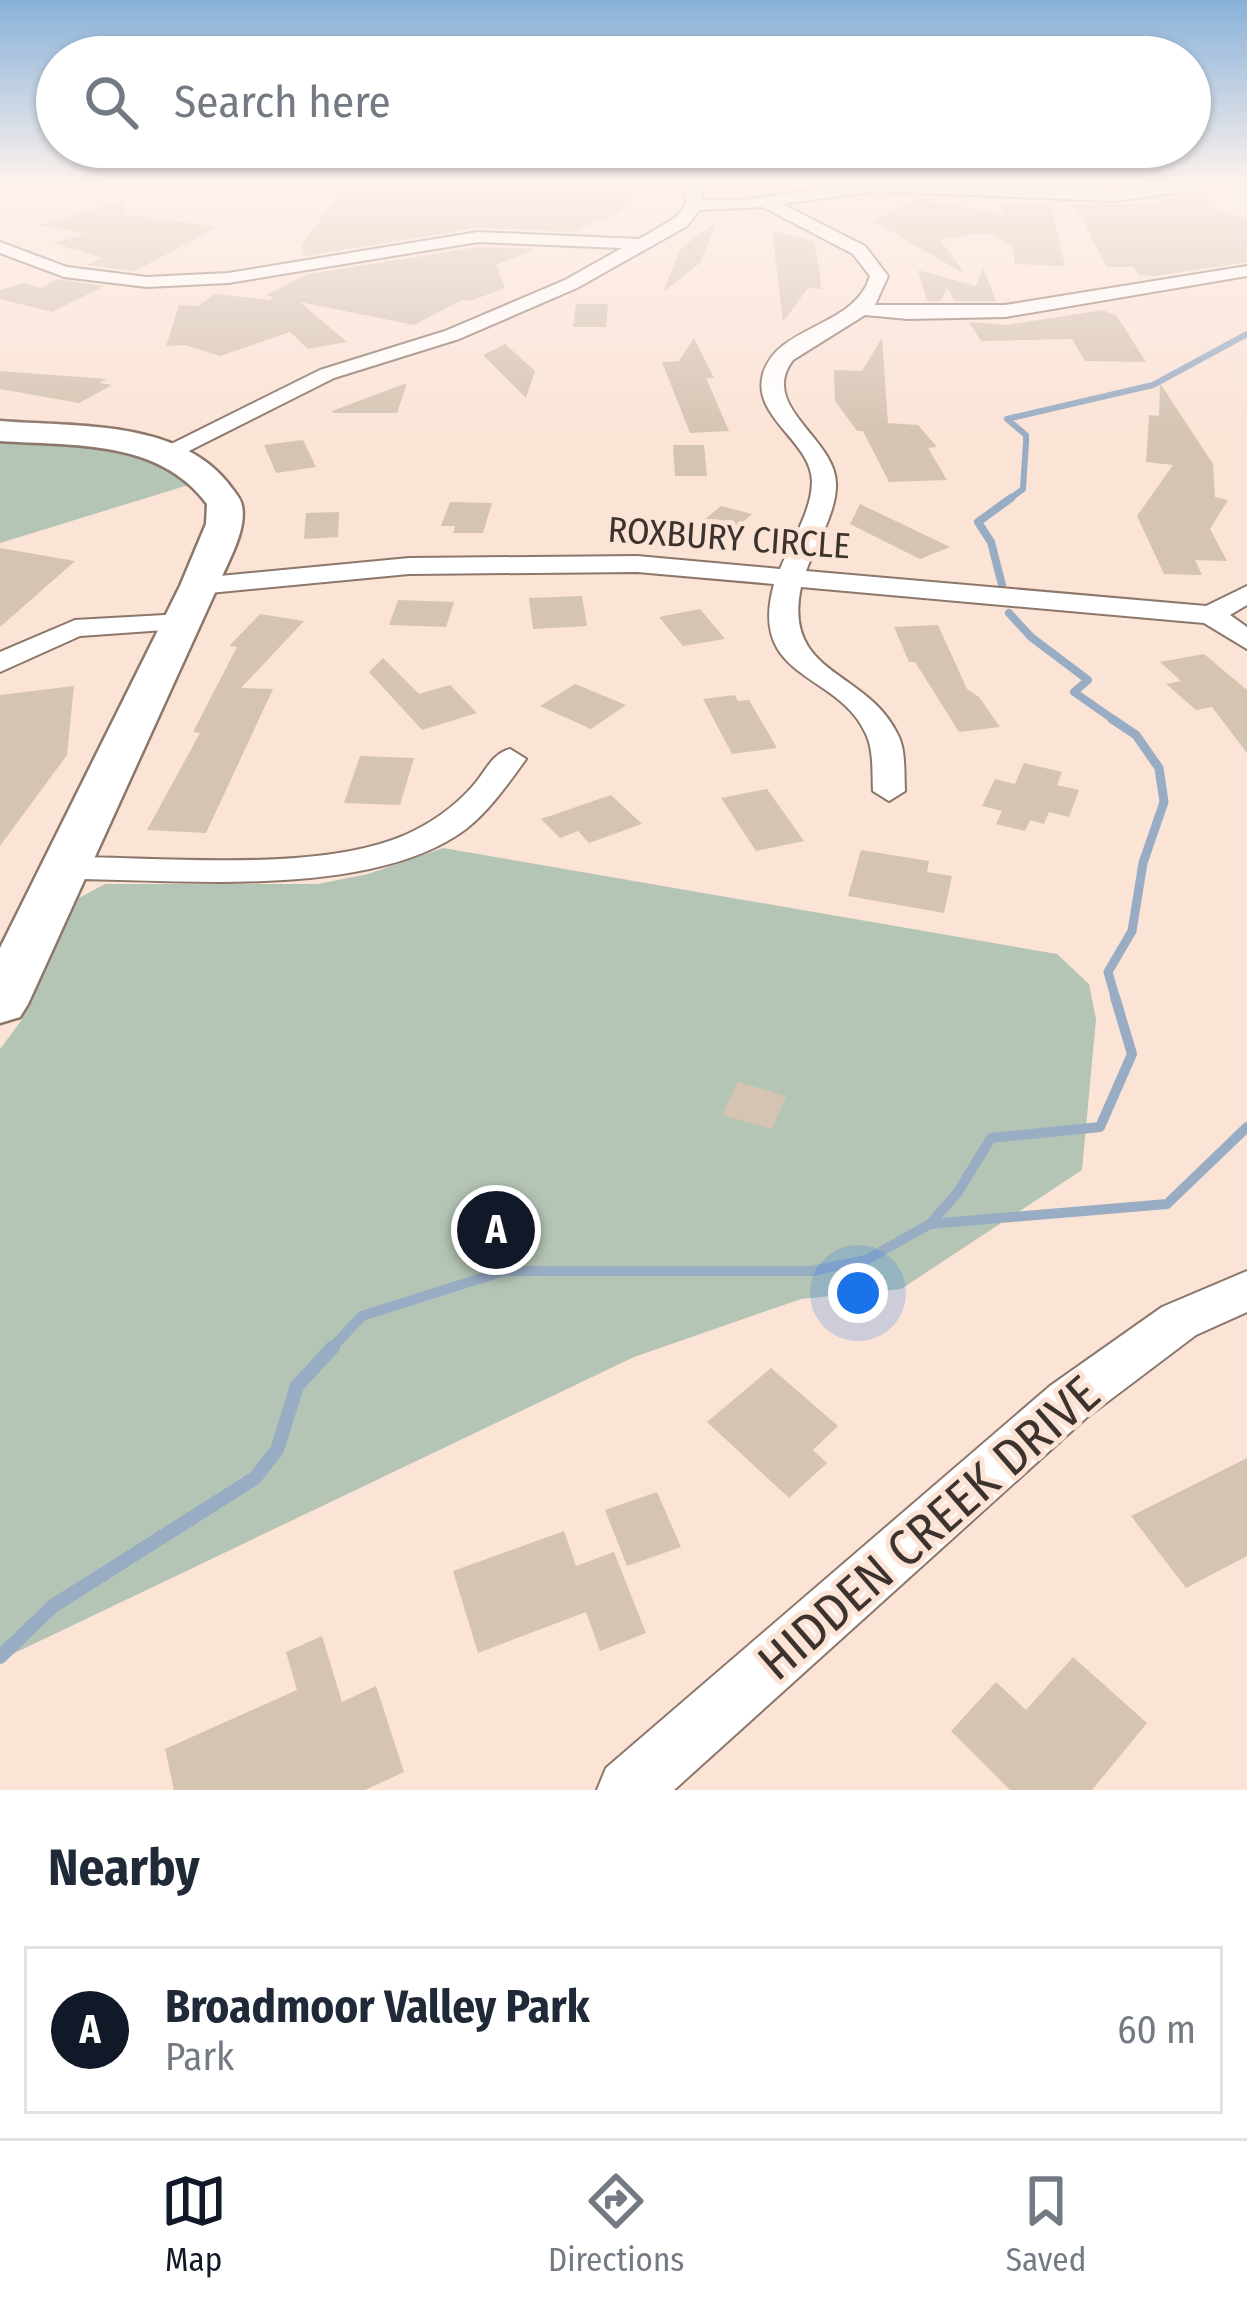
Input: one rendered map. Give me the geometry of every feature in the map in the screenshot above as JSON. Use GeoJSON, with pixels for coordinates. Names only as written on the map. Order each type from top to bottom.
{"type":"FeatureCollection","features":[{"type":"Feature","properties":{"kind":"street"},"geometry":{"type":"LineString","coordinates":[[53,268],[162,282],[292,268]]}},
{"type":"Feature","properties":{"kind":"street"},"geometry":{"type":"LineString","coordinates":[[169,454],[327,374],[452,335],[602,268]]}},
{"type":"Feature","properties":{"kind":"street"},"geometry":{"type":"LineString","coordinates":[[873,268],[880,284],[861,309],[786,355],[772,371],[772,389],[822,465],[824,487],[788,578],[784,631],[812,668],[872,718],[884,739],[889,791]]}},
{"type":"Feature","properties":{"kind":"street"},"geometry":{"type":"LineString","coordinates":[[861,309],[916,315],[976,314],[1247,272]]}},
{"type":"Feature","properties":{"kind":"street"},"geometry":{"type":"LineString","coordinates":[[0,431],[104,440],[169,454],[197,466],[225,503],[224,524],[186,614],[0,1004]]}},
{"type":"Feature","properties":{"kind":"street","name":"ROXBURY CIRCLE"},"geometry":{"type":"LineString","coordinates":[[0,662],[50,641],[471,563],[637,564],[1211,615]]}},
{"type":"Feature","properties":{"kind":"street"},"geometry":{"type":"LineString","coordinates":[[1247,594],[1211,615],[1247,640]]}},
{"type":"Feature","properties":{"kind":"street"},"geometry":{"type":"LineString","coordinates":[[67,868],[309,869],[355,864],[432,838],[490,791],[510,759]]}},
{"type":"Feature","properties":{"kind":"street","name":"HIDDEN CREEK DRIVE"},"geometry":{"type":"LineString","coordinates":[[628,1790],[1068,1402],[1180,1321],[1247,1291]]}},
{"type":"Feature","properties":{"kind":"green space"},"geometry":{"type":"Polygon","coordinates":[[[0,437],[123,450],[198,482],[0,543],[0,437]]]}},
{"type":"Feature","properties":{"kind":"green space"},"geometry":{"type":"Polygon","coordinates":[[[443,848],[1057,954],[1089,984],[1096,1019],[1082,1170],[901,1289],[801,1299],[634,1357],[0,1660],[0,1049],[21,1021],[79,898],[105,884],[318,884],[368,874],[443,848]]]}},
{"type":"Feature","properties":{"kind":"building"},"geometry":{"type":"Polygon","coordinates":[[[349,268],[497,268],[505,288],[462,300],[414,325],[300,302],[347,342],[308,349],[290,332],[220,356],[185,345],[166,346],[179,305],[198,306],[215,294],[270,300],[273,297],[266,295],[308,274],[349,268]]]}},
{"type":"Feature","properties":{"kind":"building"},"geometry":{"type":"Polygon","coordinates":[[[673,268],[694,268],[663,292],[673,268]]]}},
{"type":"Feature","properties":{"kind":"building"},"geometry":{"type":"Polygon","coordinates":[[[776,268],[819,268],[821,289],[808,288],[783,322],[776,268]]]}},
{"type":"Feature","properties":{"kind":"building"},"geometry":{"type":"Polygon","coordinates":[[[983,268],[996,301],[955,301],[947,288],[941,301],[927,301],[918,270],[976,286],[983,268]]]}},
{"type":"Feature","properties":{"kind":"building"},"geometry":{"type":"Polygon","coordinates":[[[1134,268],[1211,268],[1155,276],[1138,275],[1134,268]]]}},
{"type":"Feature","properties":{"kind":"building"},"geometry":{"type":"Polygon","coordinates":[[[58,279],[104,286],[52,312],[0,299],[0,290],[23,283],[41,288],[58,279]]]}},
{"type":"Feature","properties":{"kind":"building"},"geometry":{"type":"Polygon","coordinates":[[[576,304],[608,304],[606,327],[573,327],[576,304]]]}},
{"type":"Feature","properties":{"kind":"building"},"geometry":{"type":"Polygon","coordinates":[[[1103,310],[1117,316],[1146,362],[1085,361],[1072,339],[981,341],[969,322],[1006,325],[1103,310]]]}},
{"type":"Feature","properties":{"kind":"building"},"geometry":{"type":"Polygon","coordinates":[[[694,338],[714,378],[706,378],[729,431],[690,433],[662,362],[679,361],[694,338]]]}},
{"type":"Feature","properties":{"kind":"building"},"geometry":{"type":"Polygon","coordinates":[[[882,338],[888,423],[918,425],[937,447],[928,448],[947,480],[889,482],[863,431],[857,431],[835,401],[834,370],[862,371],[882,338]]]}},
{"type":"Feature","properties":{"kind":"building"},"geometry":{"type":"Polygon","coordinates":[[[505,344],[535,371],[526,398],[483,355],[505,344]]]}},
{"type":"Feature","properties":{"kind":"building"},"geometry":{"type":"Polygon","coordinates":[[[0,371],[107,379],[99,383],[112,385],[79,403],[0,389],[0,371]]]}},
{"type":"Feature","properties":{"kind":"building"},"geometry":{"type":"Polygon","coordinates":[[[407,383],[397,413],[332,411],[407,383]]]}},
{"type":"Feature","properties":{"kind":"building"},"geometry":{"type":"Polygon","coordinates":[[[1160,383],[1213,464],[1215,497],[1228,500],[1210,529],[1227,561],[1195,560],[1202,575],[1164,574],[1137,516],[1173,465],[1146,462],[1149,415],[1159,416],[1160,383]]]}},
{"type":"Feature","properties":{"kind":"building"},"geometry":{"type":"Polygon","coordinates":[[[303,440],[316,467],[276,473],[264,445],[303,440]]]}},
{"type":"Feature","properties":{"kind":"building"},"geometry":{"type":"Polygon","coordinates":[[[673,445],[704,445],[707,476],[675,476],[673,445]]]}},
{"type":"Feature","properties":{"kind":"building"},"geometry":{"type":"Polygon","coordinates":[[[450,502],[492,503],[483,533],[453,533],[455,526],[441,526],[450,502]]]}},
{"type":"Feature","properties":{"kind":"building"},"geometry":{"type":"Polygon","coordinates":[[[860,504],[950,547],[920,559],[850,524],[860,504]]]}},
{"type":"Feature","properties":{"kind":"building"},"geometry":{"type":"Polygon","coordinates":[[[721,506],[752,514],[714,546],[682,538],[721,506]]]}},
{"type":"Feature","properties":{"kind":"building"},"geometry":{"type":"Polygon","coordinates":[[[339,512],[338,537],[304,539],[306,513],[339,512]]]}},
{"type":"Feature","properties":{"kind":"building"},"geometry":{"type":"Polygon","coordinates":[[[0,548],[75,561],[0,627],[0,548]]]}},
{"type":"Feature","properties":{"kind":"building"},"geometry":{"type":"Polygon","coordinates":[[[582,596],[587,626],[533,629],[529,598],[582,596]]]}},
{"type":"Feature","properties":{"kind":"building"},"geometry":{"type":"Polygon","coordinates":[[[398,600],[454,602],[446,627],[389,625],[398,600]]]}},
{"type":"Feature","properties":{"kind":"building"},"geometry":{"type":"Polygon","coordinates":[[[700,609],[725,639],[683,646],[659,617],[700,609]]]}},
{"type":"Feature","properties":{"kind":"building"},"geometry":{"type":"Polygon","coordinates":[[[260,614],[304,621],[241,688],[273,689],[206,833],[147,830],[200,733],[193,732],[237,647],[229,646],[260,614]]]}},
{"type":"Feature","properties":{"kind":"building"},"geometry":{"type":"Polygon","coordinates":[[[938,625],[967,689],[979,697],[1000,727],[959,732],[915,662],[909,662],[894,627],[938,625]]]}},
{"type":"Feature","properties":{"kind":"building"},"geometry":{"type":"Polygon","coordinates":[[[1204,654],[1247,690],[1247,753],[1212,707],[1196,710],[1166,684],[1181,681],[1160,662],[1204,654]]]}},
{"type":"Feature","properties":{"kind":"building"},"geometry":{"type":"Polygon","coordinates":[[[383,658],[419,694],[450,685],[477,713],[422,730],[369,672],[383,658]]]}},
{"type":"Feature","properties":{"kind":"building"},"geometry":{"type":"Polygon","coordinates":[[[575,684],[626,705],[591,729],[540,706],[575,684]]]}},
{"type":"Feature","properties":{"kind":"building"},"geometry":{"type":"Polygon","coordinates":[[[74,686],[67,755],[0,846],[0,695],[74,686]]]}},
{"type":"Feature","properties":{"kind":"building"},"geometry":{"type":"Polygon","coordinates":[[[735,695],[738,701],[749,700],[777,748],[732,754],[703,699],[735,695]]]}},
{"type":"Feature","properties":{"kind":"building"},"geometry":{"type":"Polygon","coordinates":[[[360,756],[414,758],[400,805],[344,803],[360,756]]]}},
{"type":"Feature","properties":{"kind":"building"},"geometry":{"type":"Polygon","coordinates":[[[1024,763],[1062,772],[1057,785],[1079,790],[1069,817],[1049,812],[1044,824],[1030,820],[1025,831],[996,824],[1002,811],[982,806],[995,779],[1015,784],[1024,763]]]}},
{"type":"Feature","properties":{"kind":"building"},"geometry":{"type":"Polygon","coordinates":[[[767,789],[804,841],[756,851],[721,798],[767,789]]]}},
{"type":"Feature","properties":{"kind":"building"},"geometry":{"type":"Polygon","coordinates":[[[611,795],[642,824],[589,843],[578,831],[560,838],[541,819],[611,795]]]}},
{"type":"Feature","properties":{"kind":"building"},"geometry":{"type":"Polygon","coordinates":[[[861,850],[929,861],[927,872],[952,876],[944,913],[848,896],[861,850]]]}},
{"type":"Feature","properties":{"kind":"building"},"geometry":{"type":"Polygon","coordinates":[[[738,1082],[786,1096],[772,1129],[722,1115],[738,1082]]]}},
{"type":"Feature","properties":{"kind":"building"},"geometry":{"type":"Polygon","coordinates":[[[771,1368],[838,1426],[813,1450],[827,1463],[789,1498],[707,1422],[771,1368]]]}},
{"type":"Feature","properties":{"kind":"building"},"geometry":{"type":"Polygon","coordinates":[[[1247,1458],[1247,1556],[1186,1588],[1131,1516],[1247,1458]]]}},
{"type":"Feature","properties":{"kind":"building"},"geometry":{"type":"Polygon","coordinates":[[[657,1492],[681,1547],[627,1566],[605,1510],[657,1492]]]}},
{"type":"Feature","properties":{"kind":"building"},"geometry":{"type":"Polygon","coordinates":[[[564,1531],[576,1566],[614,1552],[646,1633],[600,1651],[586,1612],[478,1653],[453,1571],[564,1531]]]}},
{"type":"Feature","properties":{"kind":"building"},"geometry":{"type":"Polygon","coordinates":[[[322,1636],[342,1702],[376,1686],[404,1772],[365,1790],[174,1790],[165,1749],[297,1690],[286,1652],[322,1636]]]}},
{"type":"Feature","properties":{"kind":"building"},"geometry":{"type":"Polygon","coordinates":[[[1073,1657],[1147,1723],[1092,1790],[1010,1790],[951,1731],[996,1682],[1026,1710],[1073,1657]]]}},
{"type":"Feature","properties":{"kind":"waterway"},"geometry":{"type":"LineString","coordinates":[[1011,498],[1023,489],[1026,435],[1007,419],[1153,385],[1247,334]]}},
{"type":"Feature","properties":{"kind":"waterway"},"geometry":{"type":"LineString","coordinates":[[1002,585],[991,542],[978,522],[1011,498]]}},
{"type":"Feature","properties":{"kind":"waterway"},"geometry":{"type":"LineString","coordinates":[[1007,501],[1011,498]]}},
{"type":"Feature","properties":{"kind":"waterway"},"geometry":{"type":"LineString","coordinates":[[1009,613],[1031,637],[1088,680],[1074,692],[1117,722]]}},
{"type":"Feature","properties":{"kind":"waterway"},"geometry":{"type":"LineString","coordinates":[[1112,719],[1136,735],[1159,768],[1164,802],[1143,863],[1132,931],[1108,972],[1116,1000]]}},
{"type":"Feature","properties":{"kind":"waterway"},"geometry":{"type":"LineString","coordinates":[[930,1224],[958,1192],[991,1138],[1100,1127],[1132,1054],[1115,997]]}},
{"type":"Feature","properties":{"kind":"waterway"},"geometry":{"type":"LineString","coordinates":[[930,1224],[1167,1204],[1247,1127]]}},
{"type":"Feature","properties":{"kind":"waterway"},"geometry":{"type":"LineString","coordinates":[[330,1350],[362,1316],[504,1271],[812,1271],[866,1260],[930,1224]]}},
{"type":"Feature","properties":{"kind":"waterway"},"geometry":{"type":"LineString","coordinates":[[0,1657],[53,1606],[255,1478],[277,1450],[297,1386],[333,1347]]}},
{"type":"Feature","properties":{"kind":"place","name":"Broadmoor Valley Park"},"geometry":{"type":"Point","coordinates":[496,1230]}}]}
